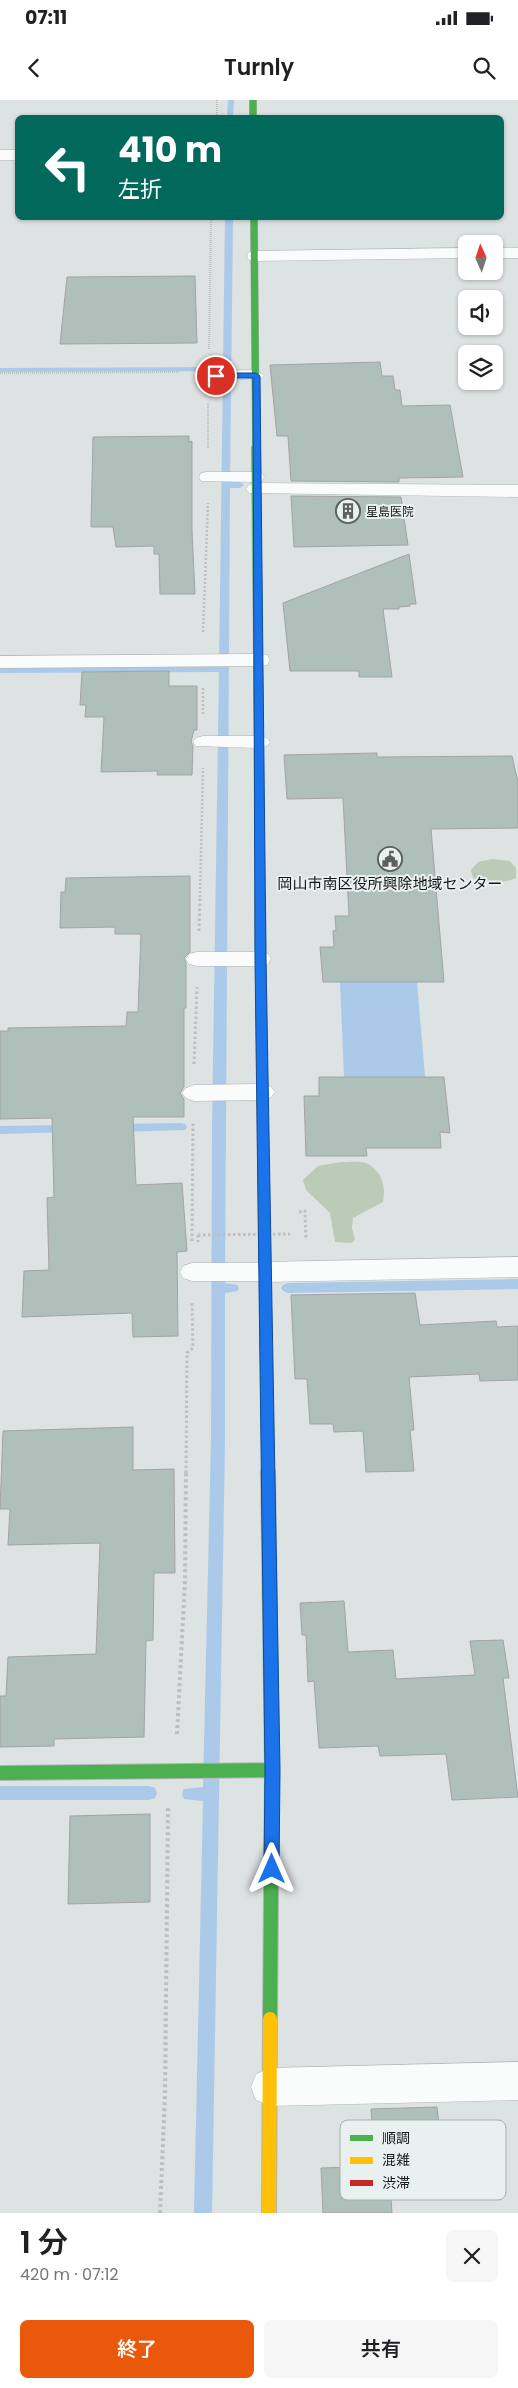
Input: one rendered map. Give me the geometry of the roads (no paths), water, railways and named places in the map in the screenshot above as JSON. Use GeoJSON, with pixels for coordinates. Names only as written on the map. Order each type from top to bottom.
{"type":"FeatureCollection","features":[{"type":"Feature","properties":{"kind":"street"},"geometry":{"type":"LineString","coordinates":[[253,100],[253,115]]}},
{"type":"Feature","properties":{"kind":"street"},"geometry":{"type":"LineString","coordinates":[[0,155],[15,155]]}},
{"type":"Feature","properties":{"kind":"street"},"geometry":{"type":"LineString","coordinates":[[254,220],[256,376],[251,481],[249,660],[260,742],[260,959],[263,1092],[250,1272],[272,1770],[269,2213]]}},
{"type":"Feature","properties":{"kind":"street"},"geometry":{"type":"LineString","coordinates":[[254,256],[458,253]]}},
{"type":"Feature","properties":{"kind":"street"},"geometry":{"type":"LineString","coordinates":[[503,253],[518,253]]}},
{"type":"Feature","properties":{"kind":"street"},"geometry":{"type":"LineString","coordinates":[[251,481],[518,491]]}},
{"type":"Feature","properties":{"kind":"street"},"geometry":{"type":"LineString","coordinates":[[0,662],[249,660]]}},
{"type":"Feature","properties":{"kind":"street"},"geometry":{"type":"LineString","coordinates":[[250,1272],[518,1267]]}},
{"type":"Feature","properties":{"kind":"street"},"geometry":{"type":"LineString","coordinates":[[0,1773],[272,1770]]}},
{"type":"Feature","properties":{"kind":"street"},"geometry":{"type":"LineString","coordinates":[[270,2087],[518,2081]]}},
{"type":"Feature","properties":{"kind":"lane"},"geometry":{"type":"LineString","coordinates":[[212,376],[256,376]]}},
{"type":"Feature","properties":{"kind":"lane"},"geometry":{"type":"LineString","coordinates":[[211,478],[251,481]]}},
{"type":"Feature","properties":{"kind":"lane"},"geometry":{"type":"LineString","coordinates":[[207,742],[260,742]]}},
{"type":"Feature","properties":{"kind":"lane"},"geometry":{"type":"LineString","coordinates":[[202,958],[260,959]]}},
{"type":"Feature","properties":{"kind":"lane"},"geometry":{"type":"LineString","coordinates":[[198,1093],[263,1092]]}},
{"type":"Feature","properties":{"kind":"lane"},"geometry":{"type":"LineString","coordinates":[[196,1272],[250,1272]]}},
{"type":"Feature","properties":{"kind":"water"},"geometry":{"type":"Polygon","coordinates":[[[340,982],[417,982],[425,1077],[344,1077],[340,982]]]}},
{"type":"Feature","properties":{"kind":"waterway"},"geometry":{"type":"LineString","coordinates":[[230,115],[231,100]]}},
{"type":"Feature","properties":{"kind":"waterway"},"geometry":{"type":"LineString","coordinates":[[227,369],[229,220]]}},
{"type":"Feature","properties":{"kind":"waterway"},"geometry":{"type":"LineString","coordinates":[[0,370],[227,369]]}},
{"type":"Feature","properties":{"kind":"waterway"},"geometry":{"type":"LineString","coordinates":[[224,669],[227,369]]}},
{"type":"Feature","properties":{"kind":"waterway"},"geometry":{"type":"LineString","coordinates":[[227,485],[240,485]]}},
{"type":"Feature","properties":{"kind":"waterway"},"geometry":{"type":"LineString","coordinates":[[0,670],[224,669]]}},
{"type":"Feature","properties":{"kind":"waterway"},"geometry":{"type":"LineString","coordinates":[[218,1288],[224,669]]}},
{"type":"Feature","properties":{"kind":"waterway"},"geometry":{"type":"LineString","coordinates":[[117,1128],[181,1127]]}},
{"type":"Feature","properties":{"kind":"waterway"},"geometry":{"type":"LineString","coordinates":[[0,1130],[67,1129]]}},
{"type":"Feature","properties":{"kind":"waterway"},"geometry":{"type":"LineString","coordinates":[[288,1288],[518,1284]]}},
{"type":"Feature","properties":{"kind":"waterway"},"geometry":{"type":"LineString","coordinates":[[203,2213],[218,1440],[218,1288]]}},
{"type":"Feature","properties":{"kind":"waterway"},"geometry":{"type":"LineString","coordinates":[[218,1288],[232,1288]]}},
{"type":"Feature","properties":{"kind":"waterway"},"geometry":{"type":"LineString","coordinates":[[0,1793],[149,1793]]}},
{"type":"Feature","properties":{"kind":"waterway"},"geometry":{"type":"LineString","coordinates":[[190,1794],[211,1794]]}},
{"type":"Feature","properties":{"kind":"place","name":"星島医院"},"geometry":{"type":"Point","coordinates":[348,511]}},
{"type":"Feature","properties":{"kind":"place","name":"岡山市南区役所興除地域センター"},"geometry":{"type":"Point","coordinates":[390,859]}}]}
